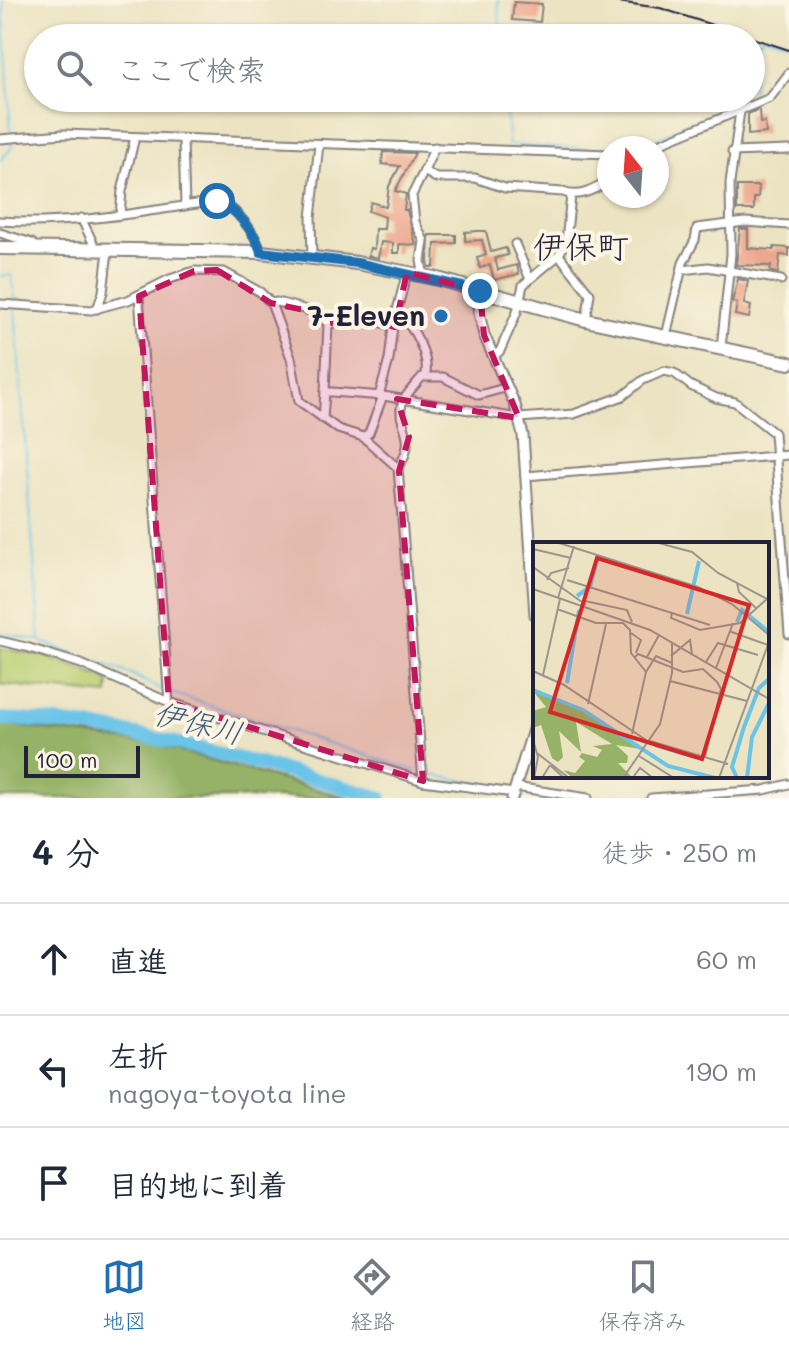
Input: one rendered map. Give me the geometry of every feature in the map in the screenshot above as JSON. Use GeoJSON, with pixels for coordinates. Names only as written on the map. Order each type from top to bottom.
{"type":"FeatureCollection","features":[{"type":"Feature","properties":{"kind":"main road"},"geometry":{"type":"LineString","coordinates":[[0,248],[261,252],[312,258],[407,272],[586,320],[789,363]]}},
{"type":"Feature","properties":{"kind":"street"},"geometry":{"type":"LineString","coordinates":[[765,100],[789,73]]}},
{"type":"Feature","properties":{"kind":"street"},"geometry":{"type":"LineString","coordinates":[[669,139],[737,112]]}},
{"type":"Feature","properties":{"kind":"street"},"geometry":{"type":"LineString","coordinates":[[721,348],[729,272],[732,152],[740,112]]}},
{"type":"Feature","properties":{"kind":"street"},"geometry":{"type":"LineString","coordinates":[[0,139],[64,134],[597,154]]}},
{"type":"Feature","properties":{"kind":"street"},"geometry":{"type":"LineString","coordinates":[[120,215],[122,191],[135,137]]}},
{"type":"Feature","properties":{"kind":"street"},"geometry":{"type":"LineString","coordinates":[[183,140],[185,206]]}},
{"type":"Feature","properties":{"kind":"street"},"geometry":{"type":"LineString","coordinates":[[312,258],[311,218],[319,144]]}},
{"type":"Feature","properties":{"kind":"street"},"geometry":{"type":"LineString","coordinates":[[424,276],[421,261],[424,241],[415,222],[412,195],[435,147]]}},
{"type":"Feature","properties":{"kind":"street"},"geometry":{"type":"LineString","coordinates":[[732,152],[789,150]]}},
{"type":"Feature","properties":{"kind":"street"},"geometry":{"type":"LineString","coordinates":[[424,171],[436,178],[475,178],[494,187],[563,192],[571,196],[597,188]]}},
{"type":"Feature","properties":{"kind":"street"},"geometry":{"type":"LineString","coordinates":[[494,356],[500,351],[520,302],[523,285],[559,255],[566,241],[571,196]]}},
{"type":"Feature","properties":{"kind":"street"},"geometry":{"type":"LineString","coordinates":[[0,221],[31,222],[120,215],[217,201],[227,204],[249,230],[261,252]]}},
{"type":"Feature","properties":{"kind":"street"},"geometry":{"type":"LineString","coordinates":[[81,218],[102,250],[103,292],[97,309]]}},
{"type":"Feature","properties":{"kind":"street"},"geometry":{"type":"LineString","coordinates":[[666,336],[682,270],[697,228],[729,223],[789,225]]}},
{"type":"Feature","properties":{"kind":"street"},"geometry":{"type":"LineString","coordinates":[[0,233],[32,243],[36,249]]}},
{"type":"Feature","properties":{"kind":"street"},"geometry":{"type":"LineString","coordinates":[[515,244],[530,279]]}},
{"type":"Feature","properties":{"kind":"street"},"geometry":{"type":"LineString","coordinates":[[217,252],[217,270]]}},
{"type":"Feature","properties":{"kind":"street"},"geometry":{"type":"LineString","coordinates":[[559,255],[590,294],[586,320]]}},
{"type":"Feature","properties":{"kind":"street"},"geometry":{"type":"LineString","coordinates":[[682,270],[708,267],[781,280]]}},
{"type":"Feature","properties":{"kind":"street"},"geometry":{"type":"LineString","coordinates":[[0,304],[97,309],[139,296],[170,279],[194,271],[217,270],[260,292],[271,303],[291,358],[299,401],[338,429],[363,437],[398,468]]}},
{"type":"Feature","properties":{"kind":"street"},"geometry":{"type":"LineString","coordinates":[[363,437],[369,433],[381,396],[393,326],[407,272]]}},
{"type":"Feature","properties":{"kind":"street"},"geometry":{"type":"LineString","coordinates":[[480,291],[480,322],[519,418],[533,587]]}},
{"type":"Feature","properties":{"kind":"street"},"geometry":{"type":"LineString","coordinates":[[139,296],[169,700]]}},
{"type":"Feature","properties":{"kind":"street"},"geometry":{"type":"LineString","coordinates":[[271,303],[318,313],[328,324],[364,318],[393,326]]}},
{"type":"Feature","properties":{"kind":"street"},"geometry":{"type":"LineString","coordinates":[[398,315],[411,325],[427,358],[426,375],[402,400],[401,408],[409,437],[398,468],[423,781]]}},
{"type":"Feature","properties":{"kind":"street"},"geometry":{"type":"LineString","coordinates":[[323,419],[328,324]]}},
{"type":"Feature","properties":{"kind":"street"},"geometry":{"type":"LineString","coordinates":[[325,392],[381,396],[519,418],[574,414],[623,396],[643,380],[664,371],[674,373],[691,386],[716,398],[735,402],[774,433],[789,634]]}},
{"type":"Feature","properties":{"kind":"street"},"geometry":{"type":"LineString","coordinates":[[426,375],[450,380],[479,395],[508,387]]}},
{"type":"Feature","properties":{"kind":"street"},"geometry":{"type":"LineString","coordinates":[[525,476],[789,455]]}},
{"type":"Feature","properties":{"kind":"street"},"geometry":{"type":"LineString","coordinates":[[0,641],[81,664],[169,700],[423,781],[513,793],[588,798]]}},
{"type":"Feature","properties":{"kind":"street"},"geometry":{"type":"LineString","coordinates":[[513,793],[533,729]]}},
{"type":"Feature","properties":{"kind":"street"},"geometry":{"type":"LineString","coordinates":[[651,798],[751,792],[789,784]]}},
{"type":"Feature","properties":{"kind":"highlighted area"},"geometry":{"type":"Polygon","coordinates":[[[217,270],[271,303],[318,313],[324,324],[364,318],[395,327],[407,272],[480,291],[484,335],[519,418],[397,399],[409,437],[399,471],[423,781],[169,702],[139,296],[194,271],[217,270]]]}},
{"type":"Feature","properties":{"kind":"green space"},"geometry":{"type":"Polygon","coordinates":[[[0,648],[44,656],[109,680],[108,695],[0,684],[0,648]]]}},
{"type":"Feature","properties":{"kind":"green space"},"geometry":{"type":"Polygon","coordinates":[[[0,724],[154,744],[348,798],[0,798],[0,724]]]}},
{"type":"Feature","properties":{"kind":"building"},"geometry":{"type":"Polygon","coordinates":[[[514,2],[542,4],[540,22],[512,20],[514,2]]]}},
{"type":"Feature","properties":{"kind":"building"},"geometry":{"type":"Polygon","coordinates":[[[759,112],[760,123],[765,122],[766,133],[748,135],[748,114],[759,112]]]}},
{"type":"Feature","properties":{"kind":"building"},"geometry":{"type":"Polygon","coordinates":[[[383,152],[415,153],[395,191],[406,194],[404,210],[407,210],[416,245],[399,244],[399,253],[393,253],[393,243],[381,242],[378,258],[368,256],[370,248],[374,249],[375,229],[384,229],[385,217],[368,211],[371,202],[386,207],[389,186],[400,166],[382,164],[383,152]]]}},
{"type":"Feature","properties":{"kind":"building"},"geometry":{"type":"Polygon","coordinates":[[[737,186],[759,186],[758,198],[754,198],[754,210],[737,210],[737,186]]]}},
{"type":"Feature","properties":{"kind":"building"},"geometry":{"type":"Polygon","coordinates":[[[740,229],[748,229],[748,248],[789,248],[789,256],[780,255],[778,273],[770,272],[771,266],[736,265],[740,229]]]}},
{"type":"Feature","properties":{"kind":"building"},"geometry":{"type":"Polygon","coordinates":[[[486,231],[491,252],[506,248],[508,255],[495,258],[498,270],[517,265],[519,274],[494,280],[490,265],[480,268],[477,258],[486,255],[482,240],[465,241],[465,232],[486,231]]]}},
{"type":"Feature","properties":{"kind":"building"},"geometry":{"type":"Polygon","coordinates":[[[429,235],[456,235],[456,243],[435,244],[434,267],[429,267],[428,261],[429,235]]]}},
{"type":"Feature","properties":{"kind":"building"},"geometry":{"type":"Polygon","coordinates":[[[738,279],[748,281],[744,304],[751,306],[749,318],[735,315],[737,303],[732,302],[738,279]]]}},
{"type":"Feature","properties":{"kind":"waterway"},"geometry":{"type":"LineString","coordinates":[[3,0],[11,135]]}},
{"type":"Feature","properties":{"kind":"waterway"},"geometry":{"type":"LineString","coordinates":[[498,0],[500,24]]}},
{"type":"Feature","properties":{"kind":"waterway"},"geometry":{"type":"LineString","coordinates":[[765,34],[789,43]]}},
{"type":"Feature","properties":{"kind":"waterway"},"geometry":{"type":"LineString","coordinates":[[506,112],[509,145],[597,149]]}},
{"type":"Feature","properties":{"kind":"waterway"},"geometry":{"type":"LineString","coordinates":[[664,136],[724,112]]}},
{"type":"Feature","properties":{"kind":"waterway"},"geometry":{"type":"LineString","coordinates":[[0,160],[12,148],[11,141]]}},
{"type":"Feature","properties":{"kind":"waterway"},"geometry":{"type":"LineString","coordinates":[[0,276],[12,275],[15,302]]}},
{"type":"Feature","properties":{"kind":"waterway"},"geometry":{"type":"LineString","coordinates":[[15,308],[40,641],[131,674],[166,692]]}},
{"type":"Feature","properties":{"kind":"waterway"},"geometry":{"type":"LineString","coordinates":[[0,633],[38,640]]}},
{"type":"Feature","properties":{"kind":"waterway"},"geometry":{"type":"LineString","coordinates":[[172,693],[416,771]]}},
{"type":"Feature","properties":{"kind":"waterway","name":"伊保川"},"geometry":{"type":"LineString","coordinates":[[0,719],[49,722],[145,737],[240,759],[381,798]]}},
{"type":"Feature","properties":{"kind":"waterway"},"geometry":{"type":"LineString","coordinates":[[430,775],[508,788]]}},
{"type":"Feature","properties":{"kind":"waterway"},"geometry":{"type":"LineString","coordinates":[[754,798],[789,790]]}},
{"type":"Feature","properties":{"kind":"waterway"},"geometry":{"type":"LineString","coordinates":[[517,794],[524,798]]}},
{"type":"Feature","properties":{"kind":"waterway"},"geometry":{"type":"LineString","coordinates":[[539,794],[551,798]]}},
{"type":"Feature","properties":{"kind":"railway"},"geometry":{"type":"LineString","coordinates":[[604,0],[660,8],[709,24]]}},
{"type":"Feature","properties":{"kind":"railway"},"geometry":{"type":"LineString","coordinates":[[765,42],[789,50]]}},
{"type":"Feature","properties":{"kind":"place","name":"7-Eleven"},"geometry":{"type":"Point","coordinates":[441,316]}},
{"type":"Feature","properties":{"kind":"district","name":"伊保町"},"geometry":{"type":"Point","coordinates":[581,247]}},
{"type":"Feature","properties":{"kind":"route"},"geometry":{"type":"LineString","coordinates":[[217,201],[227,204],[249,230],[261,252],[357,263],[434,278],[480,291]]}}]}
